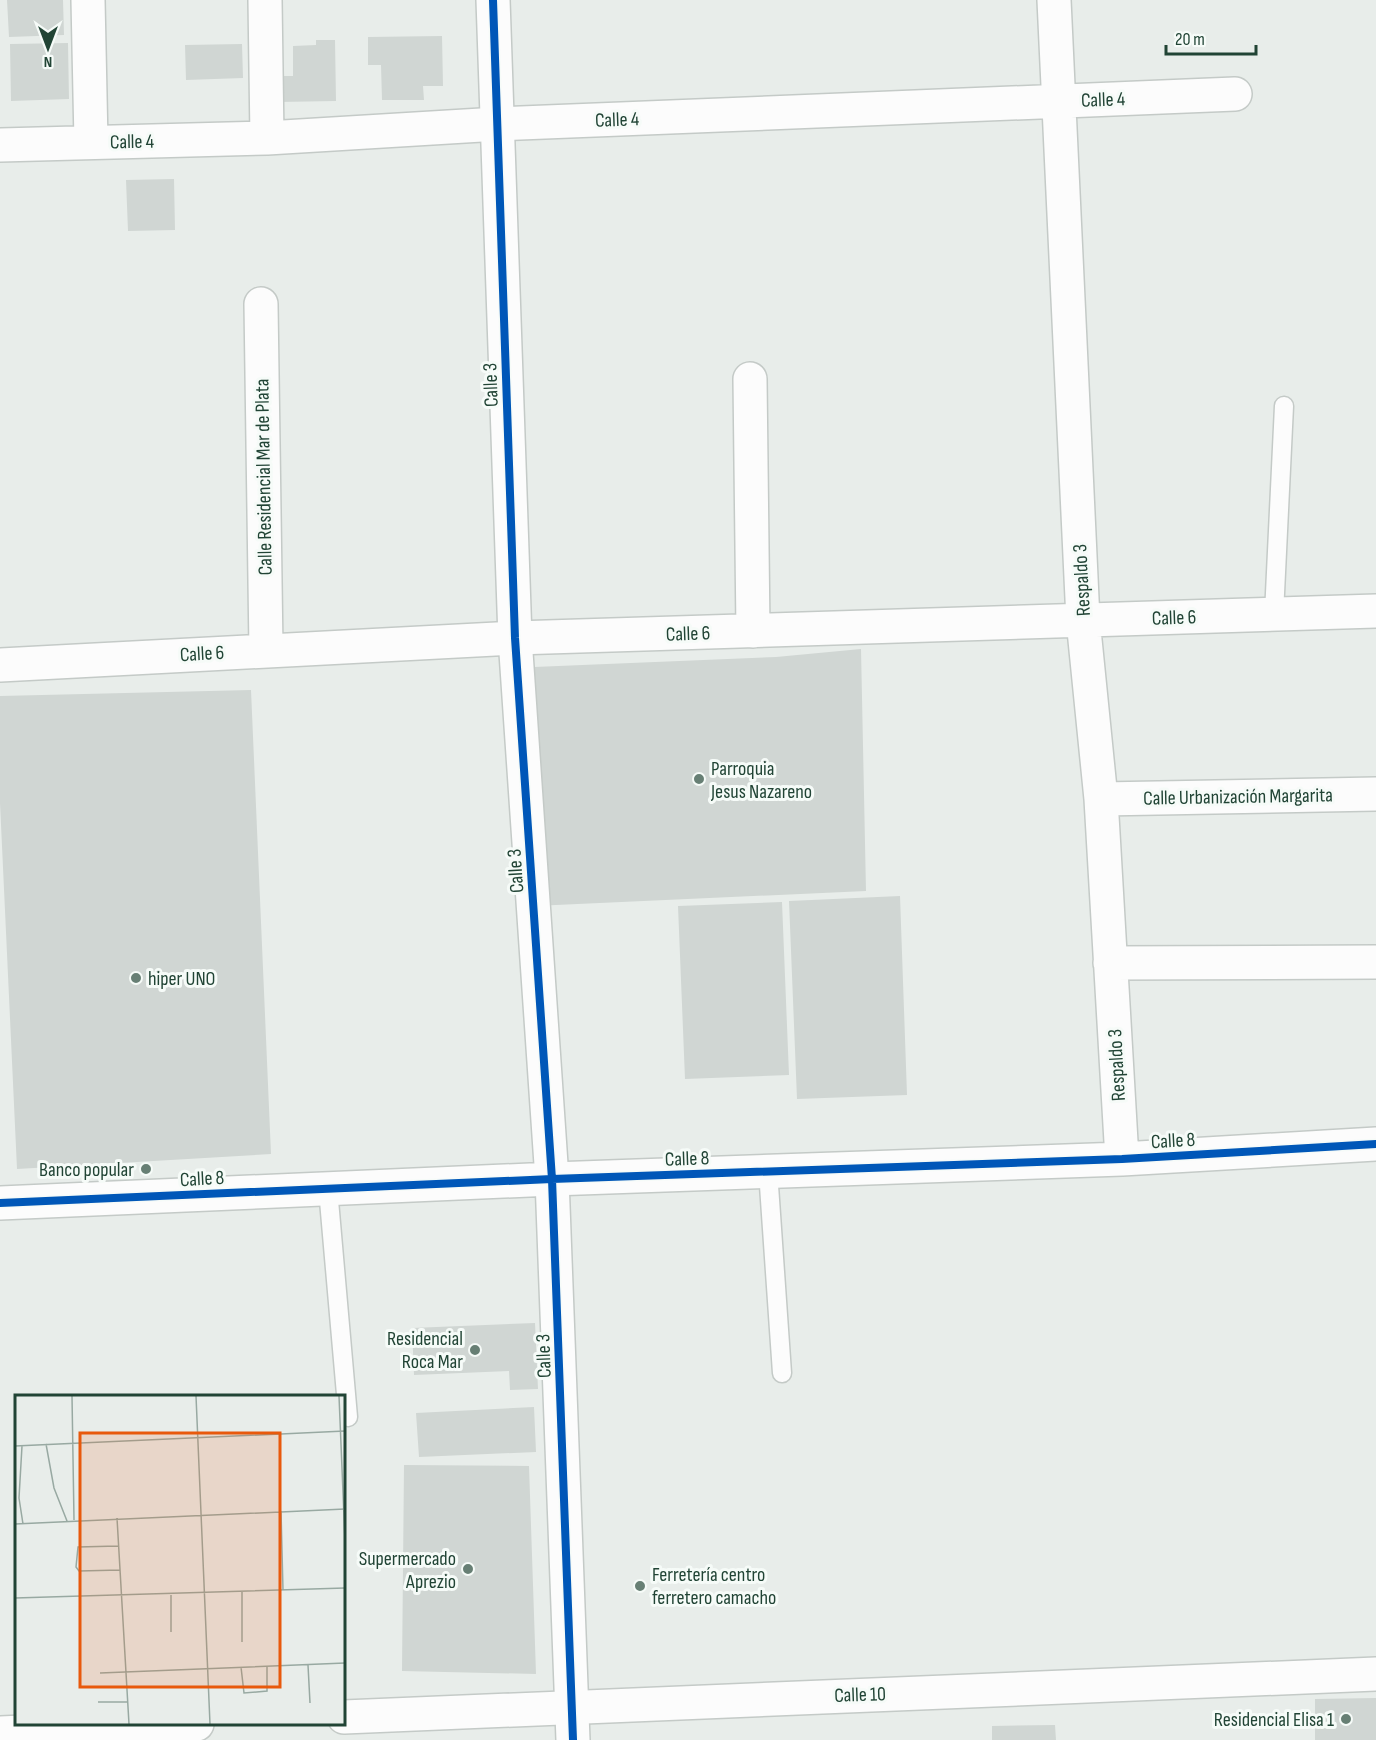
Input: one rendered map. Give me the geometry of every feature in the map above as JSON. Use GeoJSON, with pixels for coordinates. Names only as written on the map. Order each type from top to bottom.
{"type":"FeatureCollection","features":[{"type":"Feature","properties":{"kind":"street"},"geometry":{"type":"LineString","coordinates":[[88,0],[91,142]]}},
{"type":"Feature","properties":{"kind":"street"},"geometry":{"type":"LineString","coordinates":[[265,0],[267,138]]}},
{"type":"Feature","properties":{"kind":"street","name":"Calle 3"},"geometry":{"type":"LineString","coordinates":[[493,0],[515,638],[552,1179],[573,1740]]}},
{"type":"Feature","properties":{"kind":"street","name":"Respaldo 3"},"geometry":{"type":"LineString","coordinates":[[1054,0],[1083,620],[1101,799],[1122,1159]]}},
{"type":"Feature","properties":{"kind":"street","name":"Calle 4"},"geometry":{"type":"LineString","coordinates":[[0,145],[267,138],[498,124],[1234,94]]}},
{"type":"Feature","properties":{"kind":"street","name":"Calle Residencial Mar de Plata"},"geometry":{"type":"LineString","coordinates":[[261,304],[266,650]]}},
{"type":"Feature","properties":{"kind":"street"},"geometry":{"type":"LineString","coordinates":[[750,379],[753,631]]}},
{"type":"Feature","properties":{"kind":"street","name":"Calle 6"},"geometry":{"type":"LineString","coordinates":[[0,665],[515,638],[1376,611]]}},
{"type":"Feature","properties":{"kind":"street","name":"Calle Urbanización Margarita"},"geometry":{"type":"LineString","coordinates":[[1101,799],[1376,794]]}},
{"type":"Feature","properties":{"kind":"street"},"geometry":{"type":"LineString","coordinates":[[1110,963],[1376,962]]}},
{"type":"Feature","properties":{"kind":"street","name":"Calle 8"},"geometry":{"type":"LineString","coordinates":[[0,1203],[552,1179],[1122,1159],[1376,1144]]}},
{"type":"Feature","properties":{"kind":"street","name":"Calle 10"},"geometry":{"type":"LineString","coordinates":[[345,1717],[1376,1674]]}},
{"type":"Feature","properties":{"kind":"street"},"geometry":{"type":"LineString","coordinates":[[0,1733],[118,1725]]}},
{"type":"Feature","properties":{"kind":"lane"},"geometry":{"type":"LineString","coordinates":[[1274,614],[1284,406]]}},
{"type":"Feature","properties":{"kind":"lane"},"geometry":{"type":"LineString","coordinates":[[768,1171],[782,1373]]}},
{"type":"Feature","properties":{"kind":"lane"},"geometry":{"type":"LineString","coordinates":[[328,1189],[348,1418]]}},
{"type":"Feature","properties":{"kind":"building"},"geometry":{"type":"Polygon","coordinates":[[[7,0],[63,0],[64,35],[9,37],[7,0]]]}},
{"type":"Feature","properties":{"kind":"building"},"geometry":{"type":"Polygon","coordinates":[[[442,36],[443,86],[423,86],[424,100],[382,100],[381,65],[368,65],[368,37],[442,36]]]}},
{"type":"Feature","properties":{"kind":"building"},"geometry":{"type":"Polygon","coordinates":[[[316,40],[335,40],[336,101],[278,102],[278,76],[293,76],[293,46],[316,45],[316,40]]]}},
{"type":"Feature","properties":{"kind":"building"},"geometry":{"type":"Polygon","coordinates":[[[68,43],[69,99],[11,101],[10,44],[68,43]]]}},
{"type":"Feature","properties":{"kind":"building"},"geometry":{"type":"Polygon","coordinates":[[[242,44],[243,78],[186,80],[185,45],[242,44]]]}},
{"type":"Feature","properties":{"kind":"building"},"geometry":{"type":"Polygon","coordinates":[[[174,179],[175,230],[128,231],[126,180],[174,179]]]}},
{"type":"Feature","properties":{"kind":"building","name":"Parroquia Jesus Nazareno"},"geometry":{"type":"Polygon","coordinates":[[[861,649],[866,891],[534,906],[534,667],[776,657],[861,649]]]}},
{"type":"Feature","properties":{"kind":"building","name":"hiper UNO"},"geometry":{"type":"Polygon","coordinates":[[[251,690],[271,1154],[17,1169],[0,803],[0,696],[251,690]]]}},
{"type":"Feature","properties":{"kind":"building"},"geometry":{"type":"Polygon","coordinates":[[[900,896],[907,1095],[797,1099],[789,901],[900,896]]]}},
{"type":"Feature","properties":{"kind":"building"},"geometry":{"type":"Polygon","coordinates":[[[782,902],[789,1075],[685,1079],[678,906],[782,902]]]}},
{"type":"Feature","properties":{"kind":"building","name":"Residencial Roca Mar"},"geometry":{"type":"Polygon","coordinates":[[[535,1323],[538,1389],[510,1390],[509,1371],[414,1375],[412,1328],[535,1323]]]}},
{"type":"Feature","properties":{"kind":"building"},"geometry":{"type":"Polygon","coordinates":[[[534,1407],[536,1452],[419,1457],[416,1413],[534,1407]]]}},
{"type":"Feature","properties":{"kind":"building","name":"Supermercado Aprezio"},"geometry":{"type":"Polygon","coordinates":[[[404,1465],[529,1466],[536,1674],[402,1671],[404,1465]]]}},
{"type":"Feature","properties":{"kind":"building","name":"Residencial Elisa 1"},"geometry":{"type":"Polygon","coordinates":[[[1376,1698],[1376,1740],[1315,1740],[1315,1699],[1376,1698]]]}},
{"type":"Feature","properties":{"kind":"building"},"geometry":{"type":"Polygon","coordinates":[[[1055,1725],[1056,1740],[992,1740],[992,1726],[1055,1725]]]}},
{"type":"Feature","properties":{"kind":"cycle path"},"geometry":{"type":"LineString","coordinates":[[493,0],[515,638],[552,1179],[573,1740]]}},
{"type":"Feature","properties":{"kind":"cycle path"},"geometry":{"type":"LineString","coordinates":[[0,1203],[552,1179],[1122,1159],[1376,1144]]}},
{"type":"Feature","properties":{"kind":"place","name":"Parroquia Jesus Nazareno"},"geometry":{"type":"Point","coordinates":[699,779]}},
{"type":"Feature","properties":{"kind":"place","name":"hiper UNO"},"geometry":{"type":"Point","coordinates":[136,978]}},
{"type":"Feature","properties":{"kind":"place","name":"Banco popular"},"geometry":{"type":"Point","coordinates":[146,1169]}},
{"type":"Feature","properties":{"kind":"place","name":"Residencial Roca Mar"},"geometry":{"type":"Point","coordinates":[475,1350]}},
{"type":"Feature","properties":{"kind":"place","name":"Supermercado Aprezio"},"geometry":{"type":"Point","coordinates":[468,1569]}},
{"type":"Feature","properties":{"kind":"place","name":"Ferretería centro ferretero camacho"},"geometry":{"type":"Point","coordinates":[640,1586]}},
{"type":"Feature","properties":{"kind":"place","name":"Residencial Elisa 1"},"geometry":{"type":"Point","coordinates":[1346,1719]}}]}
